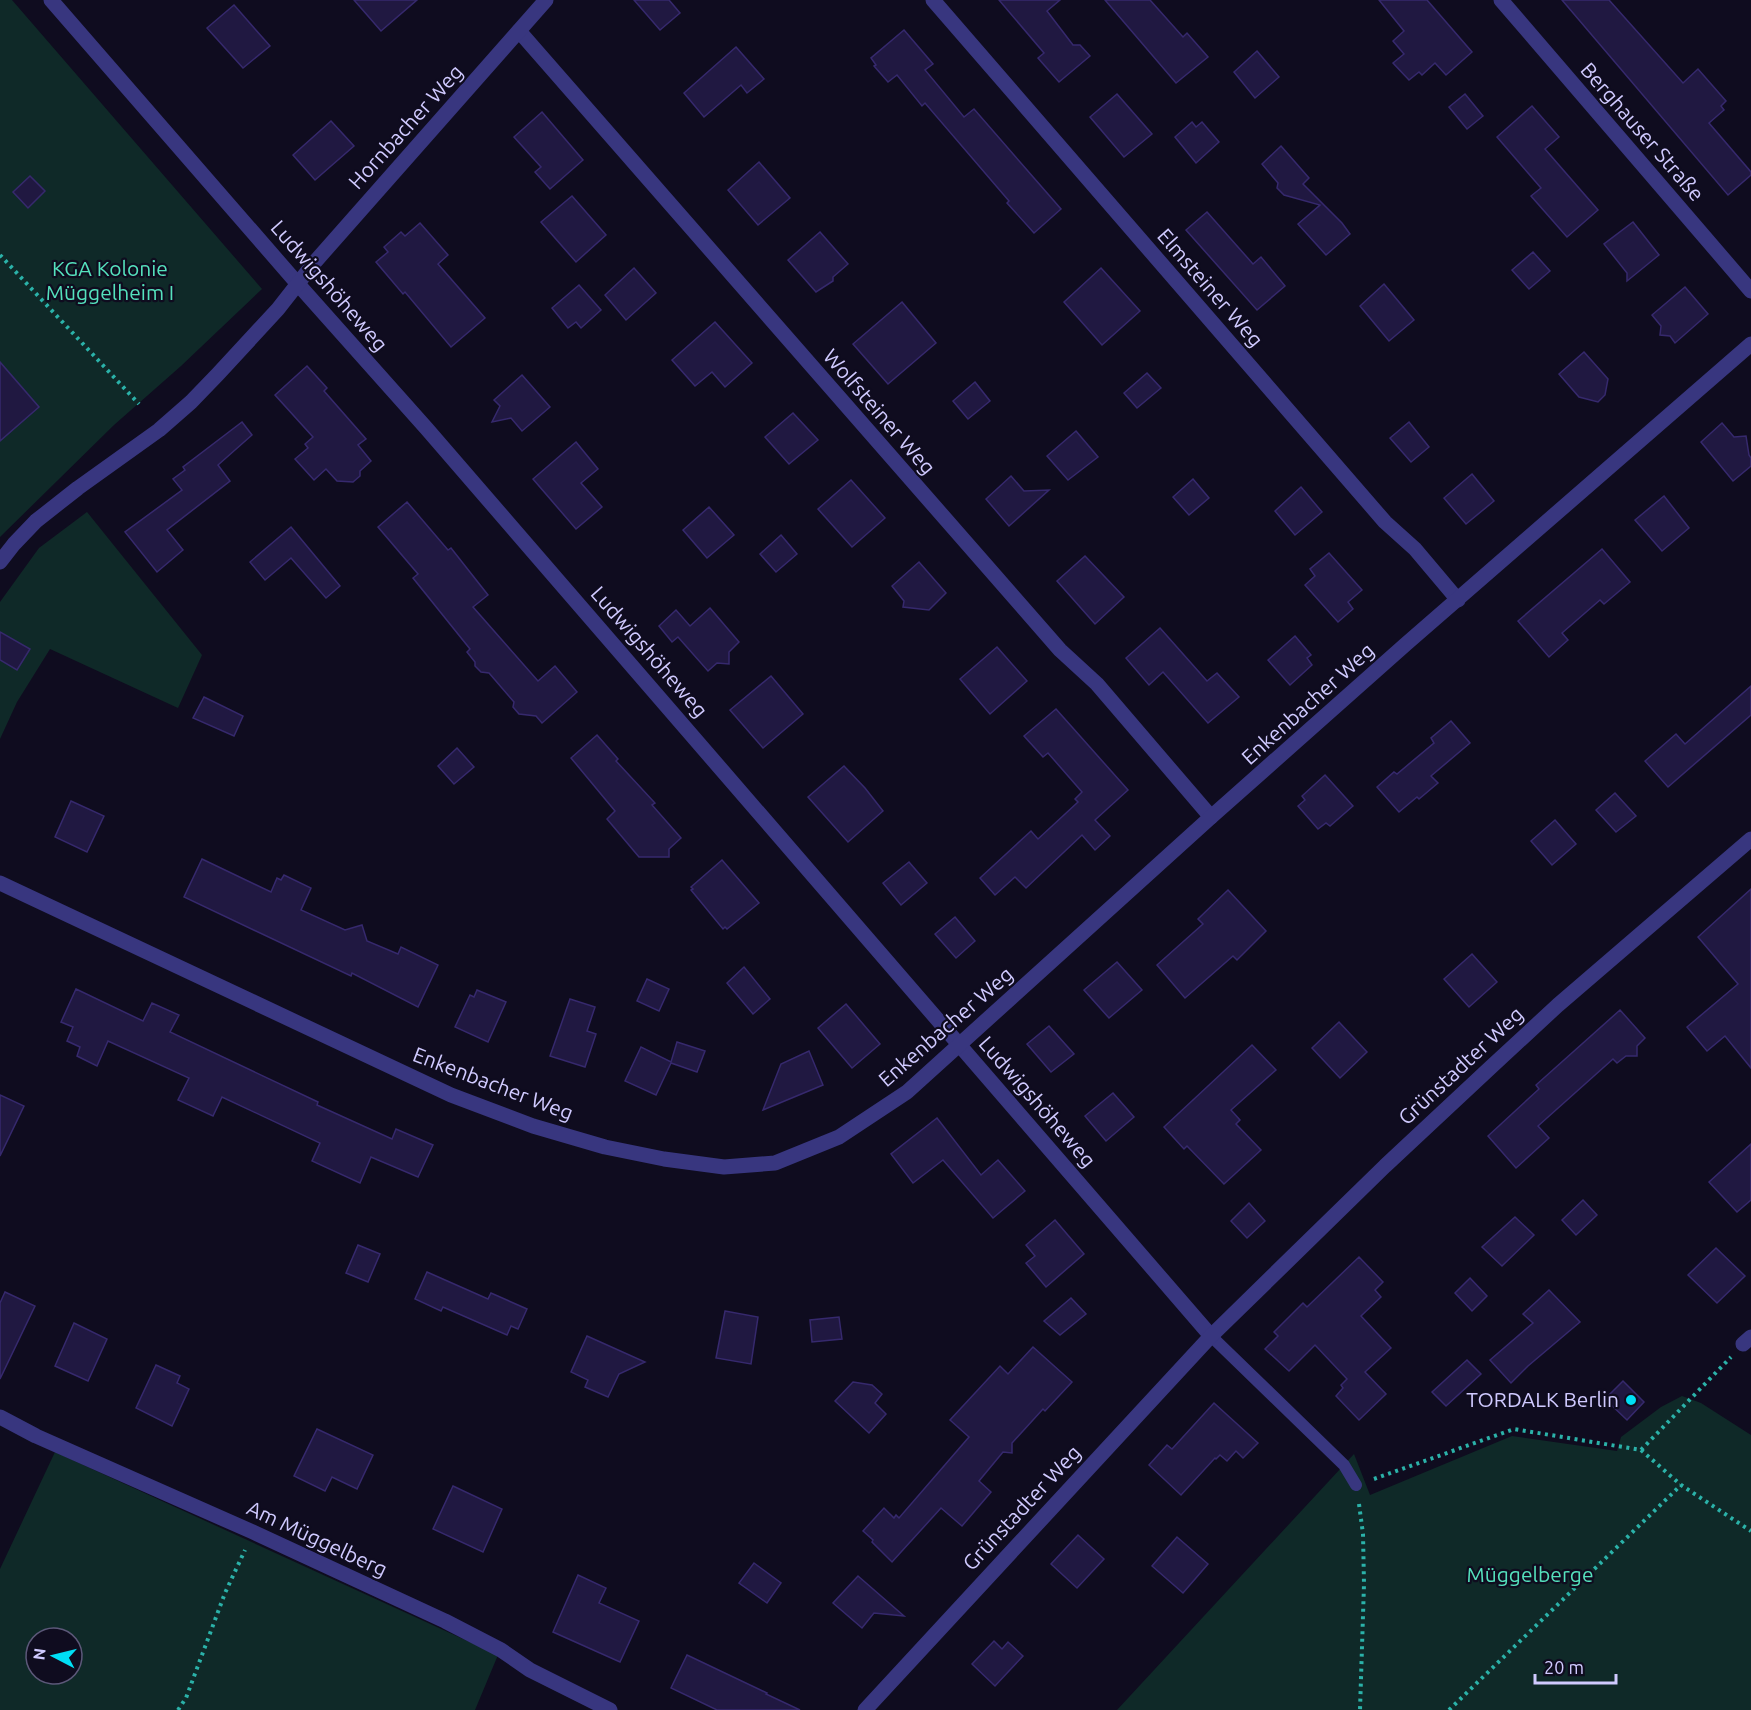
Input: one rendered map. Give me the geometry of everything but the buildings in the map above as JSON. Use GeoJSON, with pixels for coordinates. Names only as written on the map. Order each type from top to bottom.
{"type":"FeatureCollection","features":[{"type":"Feature","properties":{"kind":"street","name":"Ludwigshöheweg"},"geometry":{"type":"LineString","coordinates":[[51,0],[297,283],[435,437],[1211,1335]]}},
{"type":"Feature","properties":{"kind":"street","name":"Hornbacher Weg"},"geometry":{"type":"LineString","coordinates":[[0,562],[36,521],[159,430],[191,402],[278,309],[297,283],[546,0]]}},
{"type":"Feature","properties":{"kind":"street","name":"Elmsteiner Weg"},"geometry":{"type":"LineString","coordinates":[[933,0],[1385,522],[1415,549],[1458,600]]}},
{"type":"Feature","properties":{"kind":"street","name":"Berghauser Straße"},"geometry":{"type":"LineString","coordinates":[[1501,0],[1751,291]]}},
{"type":"Feature","properties":{"kind":"street","name":"Wolfsteiner Weg"},"geometry":{"type":"LineString","coordinates":[[519,30],[1060,651],[1097,684],[1211,817]]}},
{"type":"Feature","properties":{"kind":"street","name":"Enkenbacher Weg"},"geometry":{"type":"LineString","coordinates":[[0,883],[451,1095],[533,1126],[605,1147],[664,1159],[724,1167],[775,1163],[839,1137],[907,1092],[1211,817],[1751,344]]}},
{"type":"Feature","properties":{"kind":"street","name":"Grünstadter Weg"},"geometry":{"type":"LineString","coordinates":[[865,1710],[1211,1335],[1385,1166],[1558,1005],[1751,839]]}},
{"type":"Feature","properties":{"kind":"street","name":"Am Müggelberg"},"geometry":{"type":"LineString","coordinates":[[0,1417],[36,1436],[253,1532],[445,1621],[501,1650],[530,1670],[610,1710]]}},
{"type":"Feature","properties":{"kind":"lane"},"geometry":{"type":"LineString","coordinates":[[1211,1335],[1344,1465],[1356,1485]]}},
{"type":"Feature","properties":{"kind":"path"},"geometry":{"type":"LineString","coordinates":[[0,255],[139,404]]}},
{"type":"Feature","properties":{"kind":"path"},"geometry":{"type":"LineString","coordinates":[[1641,1450],[1747,1340]]}},
{"type":"Feature","properties":{"kind":"path"},"geometry":{"type":"LineString","coordinates":[[1360,1710],[1364,1534],[1356,1485],[1514,1429],[1641,1450],[1681,1485],[1751,1531]]}},
{"type":"Feature","properties":{"kind":"path"},"geometry":{"type":"LineString","coordinates":[[1449,1710],[1681,1485]]}},
{"type":"Feature","properties":{"kind":"path"},"geometry":{"type":"LineString","coordinates":[[178,1710],[186,1698],[225,1593],[253,1532]]}},
{"type":"Feature","properties":{"kind":"green space","name":"KGA Kolonie Müggelheim I"},"geometry":{"type":"Polygon","coordinates":[[[0,0],[12,0],[262,289],[181,366],[114,425],[0,537],[0,0]]]}},
{"type":"Feature","properties":{"kind":"green space"},"geometry":{"type":"Polygon","coordinates":[[[87,512],[202,655],[178,708],[50,649],[17,702],[0,739],[0,602],[39,548],[87,512]]]}},
{"type":"Feature","properties":{"kind":"green space","name":"Müggelberge"},"geometry":{"type":"Polygon","coordinates":[[[1682,1396],[1701,1403],[1751,1435],[1751,1710],[1117,1710],[1354,1454],[1370,1495],[1512,1436],[1617,1451],[1621,1437],[1661,1407],[1682,1396]]]}},
{"type":"Feature","properties":{"kind":"green space"},"geometry":{"type":"Polygon","coordinates":[[[55,1452],[498,1655],[475,1710],[0,1710],[0,1569],[55,1452]]]}},
{"type":"Feature","properties":{"kind":"place","name":"TORDALK Berlin"},"geometry":{"type":"Point","coordinates":[1631,1400]}}]}
